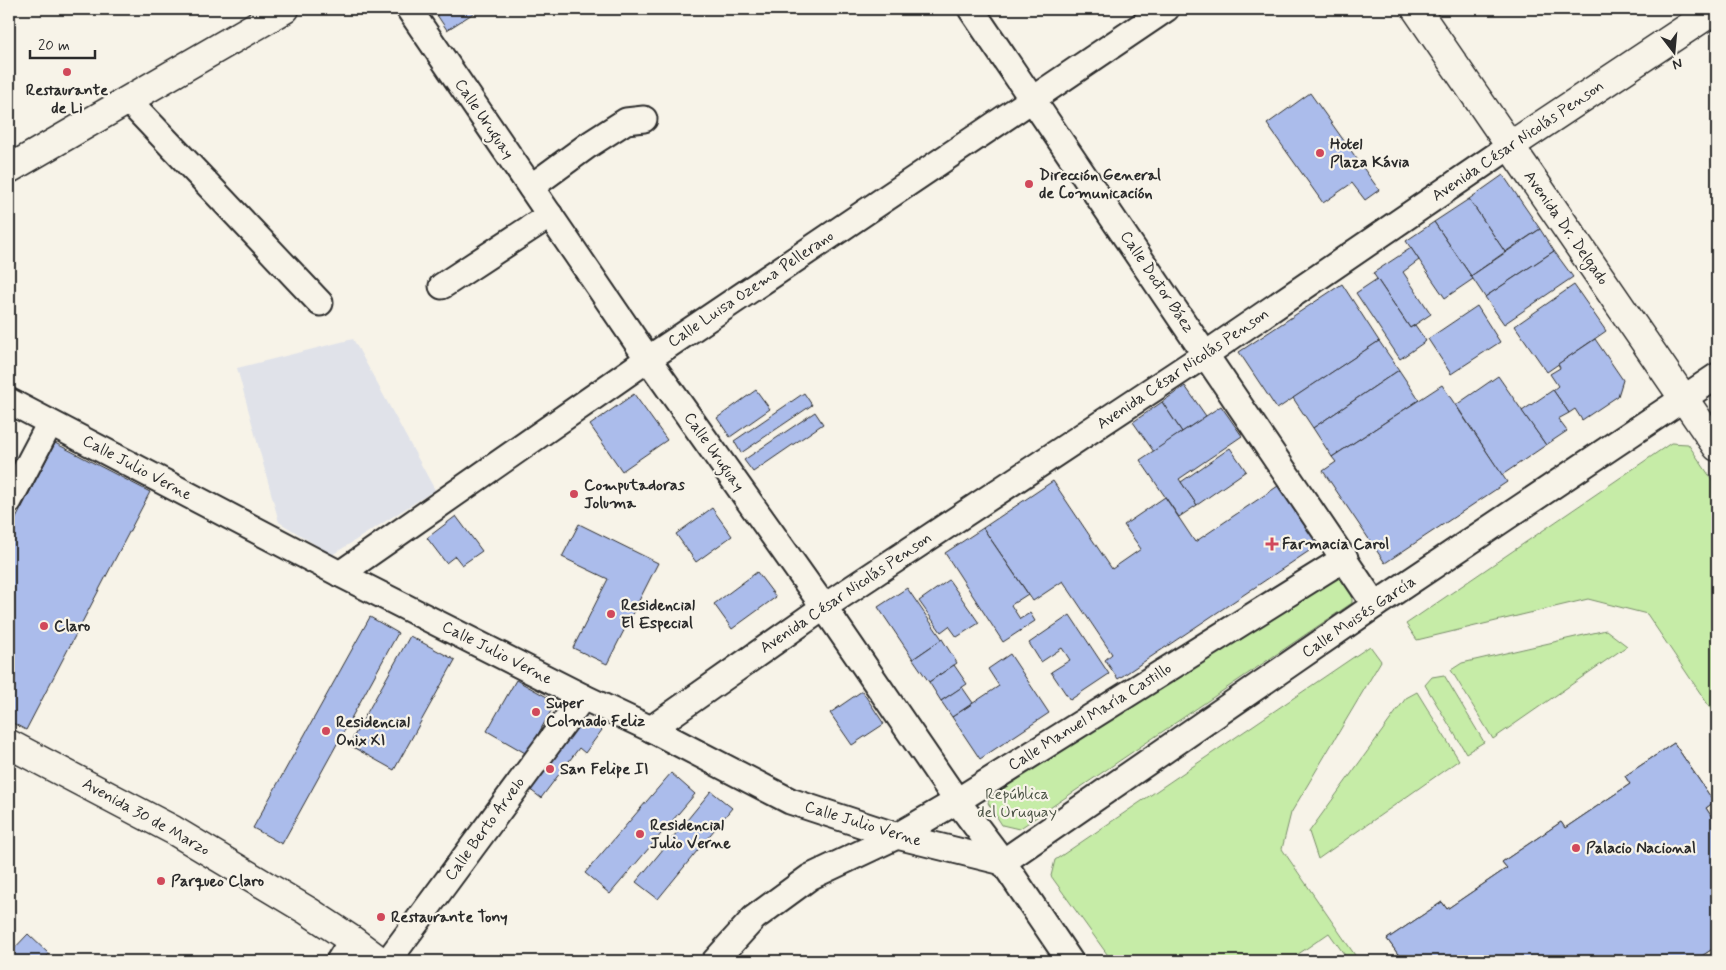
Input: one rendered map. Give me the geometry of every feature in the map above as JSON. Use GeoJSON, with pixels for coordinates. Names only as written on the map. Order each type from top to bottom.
{"type":"FeatureCollection","features":[{"type":"Feature","properties":{"kind":"main road"},"geometry":{"type":"LineString","coordinates":[[9,169],[285,9]]}},
{"type":"Feature","properties":{"kind":"main road","name":"Avenida Dr. Delgado"},"geometry":{"type":"LineString","coordinates":[[1416,9],[1717,447]]}},
{"type":"Feature","properties":{"kind":"main road","name":"Avenida César Nicolás Penson"},"geometry":{"type":"LineString","coordinates":[[1510,146],[1716,9]]}},
{"type":"Feature","properties":{"kind":"main road","name":"Avenida 30 de Marzo"},"geometry":{"type":"LineString","coordinates":[[9,744],[173,830],[308,911],[345,950],[380,961]]}},
{"type":"Feature","properties":{"kind":"street","name":"Calle Uruguay"},"geometry":{"type":"LineString","coordinates":[[409,9],[648,358],[824,607],[956,801],[1003,862],[1070,961]]}},
{"type":"Feature","properties":{"kind":"street","name":"Calle Doctor Báez"},"geometry":{"type":"LineString","coordinates":[[971,9],[1345,558],[1375,605]]}},
{"type":"Feature","properties":{"kind":"street","name":"Calle Luisa Ozema Pellerano"},"geometry":{"type":"LineString","coordinates":[[340,574],[648,358],[1166,9]]}},
{"type":"Feature","properties":{"kind":"street"},"geometry":{"type":"LineString","coordinates":[[128,100],[320,303]]}},
{"type":"Feature","properties":{"kind":"street"},"geometry":{"type":"LineString","coordinates":[[531,187],[587,146],[626,121],[644,119]]}},
{"type":"Feature","properties":{"kind":"street","name":"Avenida César Nicolás Penson"},"geometry":{"type":"LineString","coordinates":[[651,729],[824,607],[1206,354],[1510,146]]}},
{"type":"Feature","properties":{"kind":"street"},"geometry":{"type":"LineString","coordinates":[[442,286],[550,215]]}},
{"type":"Feature","properties":{"kind":"street","name":"Calle Moisés García"},"geometry":{"type":"LineString","coordinates":[[1003,862],[1375,605],[1717,376]]}},
{"type":"Feature","properties":{"kind":"street","name":"Calle Julio Verne"},"geometry":{"type":"LineString","coordinates":[[9,401],[340,574],[583,697],[651,729],[790,801],[897,836],[1003,862]]}},
{"type":"Feature","properties":{"kind":"street"},"geometry":{"type":"LineString","coordinates":[[9,501],[50,423]]}},
{"type":"Feature","properties":{"kind":"street","name":"Calle Manuel María Castillo"},"geometry":{"type":"LineString","coordinates":[[715,961],[754,918],[810,877],[897,836],[956,801],[1345,558]]}},
{"type":"Feature","properties":{"kind":"street","name":"Calle Berto Arvelo"},"geometry":{"type":"LineString","coordinates":[[388,961],[583,697]]}},
{"type":"Feature","properties":{"kind":"shaded area"},"geometry":{"type":"Polygon","coordinates":[[[353,339],[435,490],[332,555],[279,522],[237,368],[353,339]]]}},
{"type":"Feature","properties":{"kind":"green space"},"geometry":{"type":"Polygon","coordinates":[[[1671,443],[1688,444],[1717,487],[1717,718],[1647,614],[1588,599],[1417,640],[1406,624],[1671,443]]]}},
{"type":"Feature","properties":{"kind":"green space","name":"República del Uruguay"},"geometry":{"type":"Polygon","coordinates":[[[1340,575],[1352,594],[1352,603],[1019,829],[1002,825],[988,803],[991,793],[1340,575]]]}},
{"type":"Feature","properties":{"kind":"green space"},"geometry":{"type":"Polygon","coordinates":[[[1606,630],[1627,646],[1493,739],[1451,670],[1462,663],[1606,630]]]}},
{"type":"Feature","properties":{"kind":"green space"},"geometry":{"type":"Polygon","coordinates":[[[1370,646],[1381,661],[1291,813],[1282,849],[1359,961],[1349,961],[1329,933],[1294,957],[1296,961],[1112,961],[1051,876],[1055,860],[1370,646]]]}},
{"type":"Feature","properties":{"kind":"green space"},"geometry":{"type":"Polygon","coordinates":[[[1444,675],[1484,742],[1466,753],[1425,685],[1432,677],[1444,675]]]}},
{"type":"Feature","properties":{"kind":"green space"},"geometry":{"type":"Polygon","coordinates":[[[1417,692],[1459,760],[1318,859],[1309,832],[1406,698],[1417,692]]]}},
{"type":"Feature","properties":{"kind":"building"},"geometry":{"type":"Polygon","coordinates":[[[433,9],[480,9],[447,30],[433,9]]]}},
{"type":"Feature","properties":{"kind":"building","name":"Hotel Plaza Kávia"},"geometry":{"type":"Polygon","coordinates":[[[1310,93],[1379,190],[1365,200],[1352,183],[1323,203],[1267,124],[1310,93]]]}},
{"type":"Feature","properties":{"kind":"building"},"geometry":{"type":"Polygon","coordinates":[[[1503,175],[1540,229],[1505,252],[1469,199],[1503,175]]]}},
{"type":"Feature","properties":{"kind":"building"},"geometry":{"type":"Polygon","coordinates":[[[1469,199],[1505,252],[1471,276],[1434,222],[1469,199]]]}},
{"type":"Feature","properties":{"kind":"building"},"geometry":{"type":"Polygon","coordinates":[[[1434,222],[1473,279],[1445,298],[1406,241],[1434,222]]]}},
{"type":"Feature","properties":{"kind":"building"},"geometry":{"type":"Polygon","coordinates":[[[1540,229],[1554,251],[1485,297],[1471,276],[1540,229]]]}},
{"type":"Feature","properties":{"kind":"building"},"geometry":{"type":"Polygon","coordinates":[[[1411,248],[1419,260],[1403,272],[1431,314],[1410,328],[1373,273],[1411,248]]]}},
{"type":"Feature","properties":{"kind":"building"},"geometry":{"type":"Polygon","coordinates":[[[1554,251],[1573,277],[1504,324],[1485,297],[1554,251]]]}},
{"type":"Feature","properties":{"kind":"building"},"geometry":{"type":"Polygon","coordinates":[[[1377,279],[1410,328],[1415,325],[1426,341],[1400,359],[1356,293],[1377,279]]]}},
{"type":"Feature","properties":{"kind":"building"},"geometry":{"type":"Polygon","coordinates":[[[1342,284],[1379,341],[1277,409],[1239,352],[1342,284]]]}},
{"type":"Feature","properties":{"kind":"building"},"geometry":{"type":"Polygon","coordinates":[[[1574,285],[1606,331],[1547,372],[1515,326],[1574,285]]]}},
{"type":"Feature","properties":{"kind":"building"},"geometry":{"type":"Polygon","coordinates":[[[1477,306],[1500,342],[1451,374],[1428,339],[1477,306]]]}},
{"type":"Feature","properties":{"kind":"building"},"geometry":{"type":"Polygon","coordinates":[[[1595,339],[1623,380],[1618,396],[1582,420],[1575,409],[1569,413],[1553,390],[1558,386],[1550,374],[1560,368],[1558,364],[1595,339]]]}},
{"type":"Feature","properties":{"kind":"building"},"geometry":{"type":"Polygon","coordinates":[[[1379,341],[1399,370],[1313,428],[1293,398],[1379,341]]]}},
{"type":"Feature","properties":{"kind":"building"},"geometry":{"type":"Polygon","coordinates":[[[1399,370],[1419,400],[1332,457],[1313,428],[1399,370]]]}},
{"type":"Feature","properties":{"kind":"building"},"geometry":{"type":"Polygon","coordinates":[[[1498,376],[1546,445],[1502,475],[1456,405],[1498,376]]]}},
{"type":"Feature","properties":{"kind":"building"},"geometry":{"type":"Polygon","coordinates":[[[1442,385],[1507,482],[1385,563],[1323,471],[1336,462],[1332,457],[1442,385]]]}},
{"type":"Feature","properties":{"kind":"building"},"geometry":{"type":"Polygon","coordinates":[[[1185,386],[1206,416],[1182,432],[1162,402],[1185,386]]]}},
{"type":"Feature","properties":{"kind":"building"},"geometry":{"type":"Polygon","coordinates":[[[756,390],[770,409],[730,437],[717,418],[756,390]]]}},
{"type":"Feature","properties":{"kind":"building"},"geometry":{"type":"Polygon","coordinates":[[[1553,390],[1569,413],[1558,419],[1567,431],[1546,445],[1522,411],[1553,390]]]}},
{"type":"Feature","properties":{"kind":"building"},"geometry":{"type":"Polygon","coordinates":[[[804,393],[812,405],[741,453],[734,441],[804,393]]]}},
{"type":"Feature","properties":{"kind":"building"},"geometry":{"type":"Polygon","coordinates":[[[634,394],[667,440],[622,471],[590,425],[634,394]]]}},
{"type":"Feature","properties":{"kind":"building"},"geometry":{"type":"Polygon","coordinates":[[[1162,402],[1182,432],[1154,452],[1133,422],[1162,402]]]}},
{"type":"Feature","properties":{"kind":"building"},"geometry":{"type":"Polygon","coordinates":[[[1221,406],[1242,436],[1179,479],[1197,505],[1179,517],[1140,460],[1221,406]]]}},
{"type":"Feature","properties":{"kind":"building"},"geometry":{"type":"Polygon","coordinates":[[[815,412],[823,424],[753,472],[744,460],[815,412]]]}},
{"type":"Feature","properties":{"kind":"building","name":"Claro"},"geometry":{"type":"Polygon","coordinates":[[[55,443],[150,492],[26,730],[9,721],[9,532],[55,443]]]}},
{"type":"Feature","properties":{"kind":"building"},"geometry":{"type":"Polygon","coordinates":[[[1230,448],[1246,471],[1197,505],[1181,482],[1230,448]]]}},
{"type":"Feature","properties":{"kind":"building"},"geometry":{"type":"Polygon","coordinates":[[[1053,481],[1112,569],[1141,549],[1124,525],[1165,497],[1195,542],[1278,486],[1318,545],[1118,679],[1105,660],[1112,654],[1063,581],[1033,601],[983,528],[1053,481]]]}},
{"type":"Feature","properties":{"kind":"building"},"geometry":{"type":"Polygon","coordinates":[[[712,508],[732,536],[696,562],[676,534],[712,508]]]}},
{"type":"Feature","properties":{"kind":"building"},"geometry":{"type":"Polygon","coordinates":[[[456,516],[482,551],[462,565],[455,556],[446,563],[427,538],[456,516]]]}},
{"type":"Feature","properties":{"kind":"building","name":"Residencial El Especial"},"geometry":{"type":"Polygon","coordinates":[[[579,524],[658,563],[607,664],[573,648],[608,579],[562,557],[579,524]]]}},
{"type":"Feature","properties":{"kind":"building"},"geometry":{"type":"Polygon","coordinates":[[[983,528],[1028,594],[1011,605],[1020,619],[1030,613],[1035,621],[1003,642],[945,553],[983,528]]]}},
{"type":"Feature","properties":{"kind":"building"},"geometry":{"type":"Polygon","coordinates":[[[757,572],[776,597],[732,629],[714,604],[757,572]]]}},
{"type":"Feature","properties":{"kind":"building"},"geometry":{"type":"Polygon","coordinates":[[[949,580],[979,623],[957,637],[949,626],[941,632],[919,601],[949,580]]]}},
{"type":"Feature","properties":{"kind":"building"},"geometry":{"type":"Polygon","coordinates":[[[907,588],[942,639],[913,659],[878,607],[907,588]]]}},
{"type":"Feature","properties":{"kind":"building"},"geometry":{"type":"Polygon","coordinates":[[[1070,615],[1109,674],[1070,700],[1051,672],[1070,660],[1062,648],[1041,662],[1029,643],[1070,615]]]}},
{"type":"Feature","properties":{"kind":"building","name":"Residencial Onix XI"},"geometry":{"type":"Polygon","coordinates":[[[370,617],[398,633],[282,844],[253,828],[370,617]]]}},
{"type":"Feature","properties":{"kind":"building"},"geometry":{"type":"Polygon","coordinates":[[[410,636],[455,660],[394,770],[349,745],[410,636]]]}},
{"type":"Feature","properties":{"kind":"building"},"geometry":{"type":"Polygon","coordinates":[[[942,639],[957,663],[929,682],[913,659],[942,639]]]}},
{"type":"Feature","properties":{"kind":"building"},"geometry":{"type":"Polygon","coordinates":[[[1010,654],[1049,713],[980,759],[952,717],[999,686],[988,669],[1010,654]]]}},
{"type":"Feature","properties":{"kind":"building"},"geometry":{"type":"Polygon","coordinates":[[[954,665],[967,684],[941,701],[929,682],[954,665]]]}},
{"type":"Feature","properties":{"kind":"building"},"geometry":{"type":"Polygon","coordinates":[[[516,680],[556,702],[527,754],[487,731],[516,680]]]}},
{"type":"Feature","properties":{"kind":"building"},"geometry":{"type":"Polygon","coordinates":[[[962,687],[973,703],[952,717],[941,701],[962,687]]]}},
{"type":"Feature","properties":{"kind":"building"},"geometry":{"type":"Polygon","coordinates":[[[862,691],[884,724],[852,745],[830,713],[862,691]]]}},
{"type":"Feature","properties":{"kind":"building","name":"San Felipe II"},"geometry":{"type":"Polygon","coordinates":[[[579,713],[602,730],[585,753],[579,748],[541,798],[524,785],[579,713]]]}},
{"type":"Feature","properties":{"kind":"building","name":"Palacio Nacional"},"geometry":{"type":"Polygon","coordinates":[[[1674,743],[1714,802],[1706,808],[1717,825],[1717,946],[1694,961],[1569,961],[1573,959],[1543,914],[1482,954],[1487,961],[1403,961],[1387,939],[1442,902],[1447,909],[1507,868],[1502,862],[1561,822],[1565,828],[1630,784],[1625,776],[1674,743]],[[1651,834],[1592,872],[1625,921],[1683,883],[1651,834]]]}},
{"type":"Feature","properties":{"kind":"building","name":"Palacio Nacional"},"geometry":{"type":"Polygon","coordinates":[[[1674,743],[1714,802],[1706,808],[1717,825],[1717,946],[1694,961],[1403,961],[1387,939],[1442,902],[1447,909],[1507,868],[1502,862],[1561,822],[1565,828],[1630,784],[1625,776],[1674,743]]]}},
{"type":"Feature","properties":{"kind":"building","name":"Residencial Julio Verne"},"geometry":{"type":"Polygon","coordinates":[[[671,773],[695,794],[610,894],[585,873],[671,773]]]}},
{"type":"Feature","properties":{"kind":"building"},"geometry":{"type":"Polygon","coordinates":[[[711,791],[732,808],[658,899],[636,882],[711,791]]]}},
{"type":"Feature","properties":{"kind":"building"},"geometry":{"type":"Polygon","coordinates":[[[28,934],[49,954],[42,961],[9,961],[9,954],[28,934]]]}},
{"type":"Feature","properties":{"kind":"place","name":"Restaurante de Li"},"geometry":{"type":"Point","coordinates":[67,72]}},
{"type":"Feature","properties":{"kind":"place","name":"Hotel Plaza Kávia"},"geometry":{"type":"Point","coordinates":[1320,153]}},
{"type":"Feature","properties":{"kind":"place","name":"Dirección General de Comunicación"},"geometry":{"type":"Point","coordinates":[1029,184]}},
{"type":"Feature","properties":{"kind":"place","name":"Computadoras Joluma"},"geometry":{"type":"Point","coordinates":[574,494]}},
{"type":"Feature","properties":{"kind":"place","name":"Farmacia Carol"},"geometry":{"type":"Point","coordinates":[1272,544]}},
{"type":"Feature","properties":{"kind":"place","name":"Residencial El Especial"},"geometry":{"type":"Point","coordinates":[611,614]}},
{"type":"Feature","properties":{"kind":"place","name":"Claro"},"geometry":{"type":"Point","coordinates":[44,626]}},
{"type":"Feature","properties":{"kind":"place","name":"Super Colmado Feliz"},"geometry":{"type":"Point","coordinates":[536,712]}},
{"type":"Feature","properties":{"kind":"place","name":"Residencial Onix XI"},"geometry":{"type":"Point","coordinates":[326,731]}},
{"type":"Feature","properties":{"kind":"place","name":"San Felipe II"},"geometry":{"type":"Point","coordinates":[550,769]}},
{"type":"Feature","properties":{"kind":"place","name":"Residencial Julio Verne"},"geometry":{"type":"Point","coordinates":[640,834]}},
{"type":"Feature","properties":{"kind":"place","name":"Palacio Nacional"},"geometry":{"type":"Point","coordinates":[1576,848]}},
{"type":"Feature","properties":{"kind":"place","name":"Parqueo Claro"},"geometry":{"type":"Point","coordinates":[161,881]}},
{"type":"Feature","properties":{"kind":"place","name":"Restaurante Tony"},"geometry":{"type":"Point","coordinates":[381,917]}}]}
